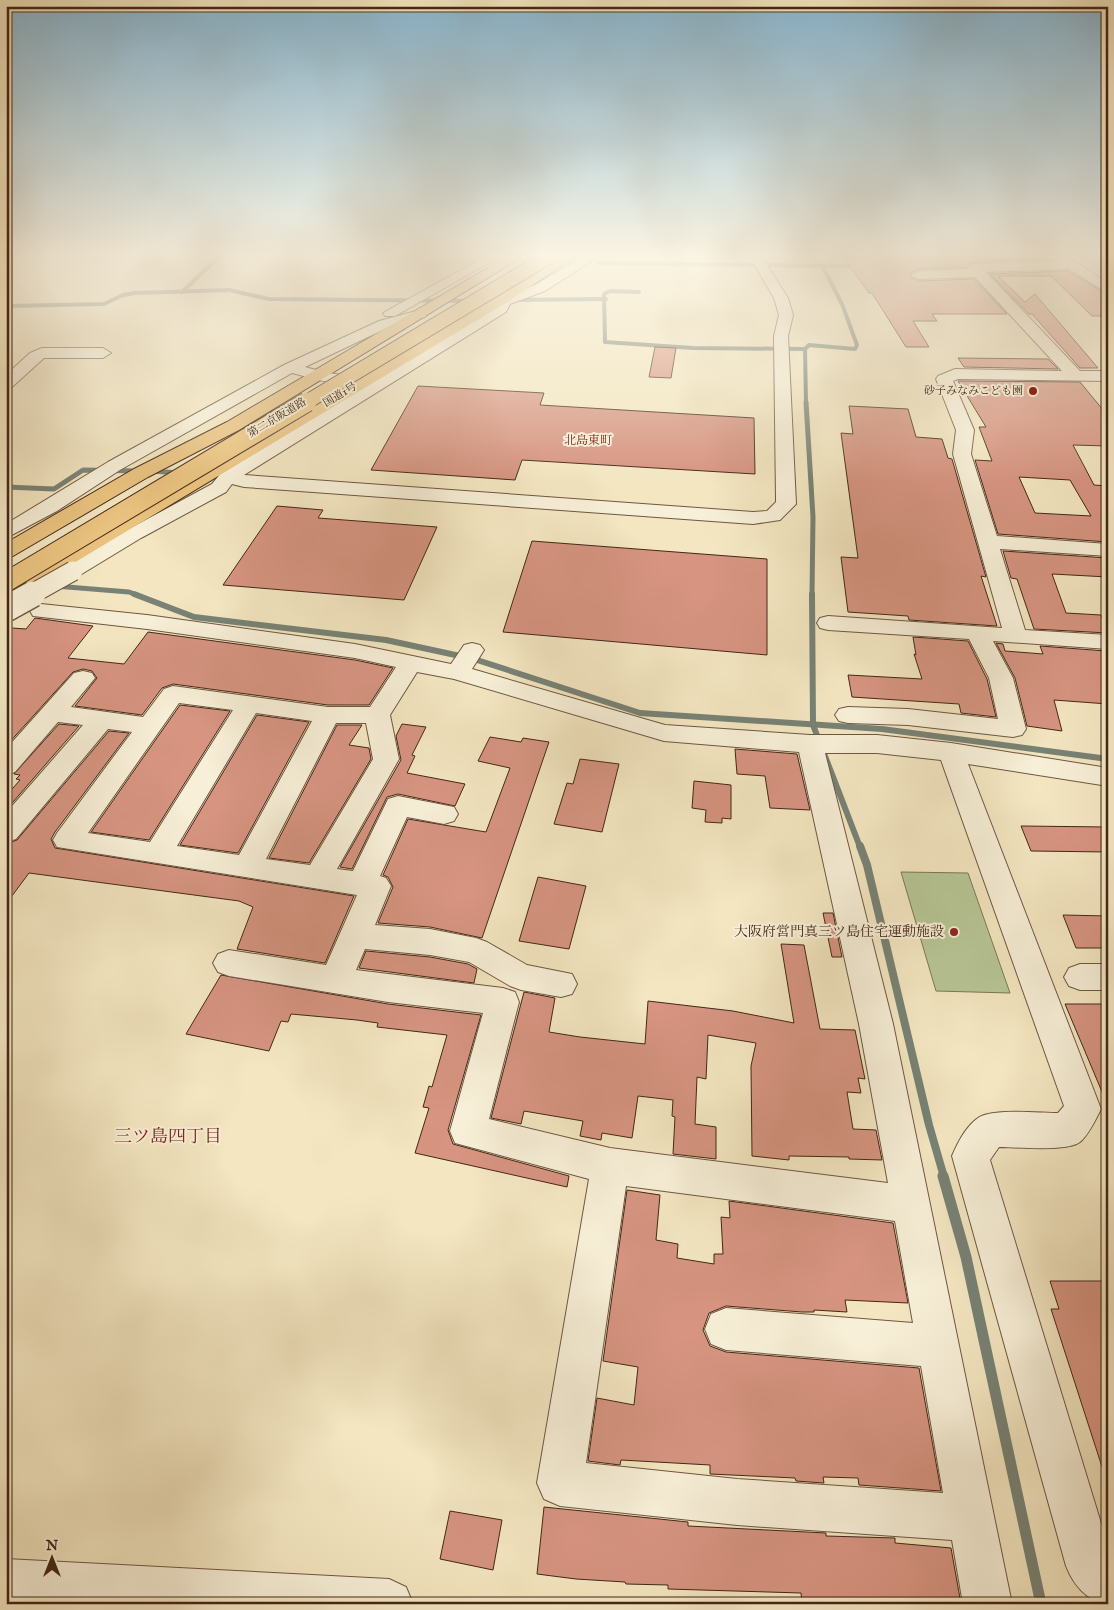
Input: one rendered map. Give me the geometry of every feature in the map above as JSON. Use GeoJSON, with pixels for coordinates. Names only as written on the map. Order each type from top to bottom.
{"type":"FeatureCollection","features":[{"type":"Feature","properties":{"kind":"highway"},"geometry":{"type":"LineString","coordinates":[[6,552],[141,473],[233,426],[391,331]]}},
{"type":"Feature","properties":{"kind":"highway","name":"第二京阪道路"},"geometry":{"type":"LineString","coordinates":[[6,559],[399,331]]}},
{"type":"Feature","properties":{"kind":"highway","name":"第二京阪道路"},"geometry":{"type":"LineString","coordinates":[[8,596],[430,331]]}},
{"type":"Feature","properties":{"kind":"highway","name":"国道1号"},"geometry":{"type":"LineString","coordinates":[[8,596],[34,578],[453,331]]}},
{"type":"Feature","properties":{"kind":"street"},"geometry":{"type":"LineString","coordinates":[[328,349],[360,331]]}},
{"type":"Feature","properties":{"kind":"street"},"geometry":{"type":"LineString","coordinates":[[6,532],[105,471],[198,419],[290,368],[368,331]]}},
{"type":"Feature","properties":{"kind":"street"},"geometry":{"type":"LineString","coordinates":[[192,484],[227,479],[244,482],[753,518],[773,516],[786,504],[782,331]]}},
{"type":"Feature","properties":{"kind":"street"},"geometry":{"type":"LineString","coordinates":[[1034,331],[1076,376]]}},
{"type":"Feature","properties":{"kind":"street"},"geometry":{"type":"LineString","coordinates":[[290,368],[348,380],[365,378],[403,352],[414,347],[427,348]]}},
{"type":"Feature","properties":{"kind":"street"},"geometry":{"type":"LineString","coordinates":[[8,596],[73,572],[134,534],[219,488],[227,479],[427,348]]}},
{"type":"Feature","properties":{"kind":"street"},"geometry":{"type":"LineString","coordinates":[[6,384],[35,356],[42,353],[103,353]]}},
{"type":"Feature","properties":{"kind":"street"},"geometry":{"type":"LineString","coordinates":[[1016,636],[962,454],[965,430],[944,379],[954,374],[1108,376]]}},
{"type":"Feature","properties":{"kind":"street"},"geometry":{"type":"LineString","coordinates":[[141,473],[198,419]]}},
{"type":"Feature","properties":{"kind":"street"},"geometry":{"type":"LineString","coordinates":[[989,542],[1108,550]]}},
{"type":"Feature","properties":{"kind":"street"},"geometry":{"type":"LineString","coordinates":[[8,596],[115,602],[132,607],[147,622]]}},
{"type":"Feature","properties":{"kind":"street"},"geometry":{"type":"LineString","coordinates":[[41,611],[147,622],[355,651],[458,673],[664,733],[810,744],[877,744],[951,752],[1108,777]]}},
{"type":"Feature","properties":{"kind":"street"},"geometry":{"type":"LineString","coordinates":[[828,623],[1108,642]]}},
{"type":"Feature","properties":{"kind":"street"},"geometry":{"type":"LineString","coordinates":[[877,744],[858,715],[948,720],[1013,729],[1001,678],[978,634]]}},
{"type":"Feature","properties":{"kind":"street"},"geometry":{"type":"LineString","coordinates":[[458,673],[472,650]]}},
{"type":"Feature","properties":{"kind":"street"},"geometry":{"type":"LineString","coordinates":[[318,877],[386,759],[377,715],[411,662]]}},
{"type":"Feature","properties":{"kind":"street"},"geometry":{"type":"LineString","coordinates":[[6,766],[83,678]]}},
{"type":"Feature","properties":{"kind":"street"},"geometry":{"type":"LineString","coordinates":[[336,980],[376,886],[66,840],[173,694],[328,715],[377,715]]}},
{"type":"Feature","properties":{"kind":"street"},"geometry":{"type":"LineString","coordinates":[[157,854],[249,704]]}},
{"type":"Feature","properties":{"kind":"street"},"geometry":{"type":"LineString","coordinates":[[52,714],[150,726]]}},
{"type":"Feature","properties":{"kind":"street"},"geometry":{"type":"LineString","coordinates":[[246,866],[328,715]]}},
{"type":"Feature","properties":{"kind":"street"},"geometry":{"type":"LineString","coordinates":[[6,832],[102,720]]}},
{"type":"Feature","properties":{"kind":"street"},"geometry":{"type":"LineString","coordinates":[[810,744],[876,1024],[909,1204],[988,1604]]}},
{"type":"Feature","properties":{"kind":"street"},"geometry":{"type":"LineString","coordinates":[[951,752],[1083,1109],[1067,1130],[990,1130],[970,1156],[1090,1566],[1108,1581]]}},
{"type":"Feature","properties":{"kind":"street"},"geometry":{"type":"LineString","coordinates":[[362,884],[398,806],[444,814]]}},
{"type":"Feature","properties":{"kind":"street"},"geometry":{"type":"LineString","coordinates":[[355,936],[430,942],[476,951],[521,978],[560,984]]}},
{"type":"Feature","properties":{"kind":"street"},"geometry":{"type":"LineString","coordinates":[[229,963],[336,980],[503,1002],[468,1131],[610,1166],[909,1204]]}},
{"type":"Feature","properties":{"kind":"street"},"geometry":{"type":"LineString","coordinates":[[610,1166],[560,1483],[738,1502],[971,1518]]}},
{"type":"Feature","properties":{"kind":"street"},"geometry":{"type":"LineString","coordinates":[[726,1329],[937,1346]]}},
{"type":"Feature","properties":{"kind":"street"},"geometry":{"type":"LineString","coordinates":[[6,1583],[389,1604]]}},
{"type":"Feature","properties":{"kind":"green space","name":"大阪府営門真三ツ島住宅運動施設"},"geometry":{"type":"Polygon","coordinates":[[[901,872],[968,873],[1010,993],[936,991],[901,872]]]}},
{"type":"Feature","properties":{"kind":"building"},"geometry":{"type":"Polygon","coordinates":[[[896,331],[919,331],[929,347],[906,347],[896,331]]]}},
{"type":"Feature","properties":{"kind":"building"},"geometry":{"type":"Polygon","coordinates":[[[1047,331],[1067,331],[1098,368],[1080,368],[1047,331]]]}},
{"type":"Feature","properties":{"kind":"building"},"geometry":{"type":"Polygon","coordinates":[[[655,347],[676,348],[671,378],[649,377],[655,347]]]}},
{"type":"Feature","properties":{"kind":"building"},"geometry":{"type":"Polygon","coordinates":[[[958,358],[1048,359],[1058,369],[964,367],[958,358]]]}},
{"type":"Feature","properties":{"kind":"building"},"geometry":{"type":"Polygon","coordinates":[[[958,381],[1080,382],[1108,416],[1108,446],[1073,445],[1094,485],[1108,486],[1108,542],[998,534],[975,460],[992,461],[979,427],[986,427],[958,381]],[[1019,477],[1035,513],[1091,516],[1070,480],[1019,477]]]}},
{"type":"Feature","properties":{"kind":"building"},"geometry":{"type":"Polygon","coordinates":[[[418,386],[544,393],[540,405],[754,418],[755,474],[522,460],[515,480],[371,470],[418,386]]]}},
{"type":"Feature","properties":{"kind":"building"},"geometry":{"type":"Polygon","coordinates":[[[849,406],[908,409],[916,437],[942,439],[948,458],[952,459],[986,577],[981,576],[997,626],[909,620],[908,616],[848,612],[841,557],[858,558],[841,433],[853,434],[849,406]]]}},
{"type":"Feature","properties":{"kind":"building"},"geometry":{"type":"Polygon","coordinates":[[[277,506],[323,510],[318,518],[437,527],[404,600],[223,585],[277,506]]]}},
{"type":"Feature","properties":{"kind":"building"},"geometry":{"type":"Polygon","coordinates":[[[532,541],[767,559],[767,655],[503,632],[532,541]]]}},
{"type":"Feature","properties":{"kind":"building"},"geometry":{"type":"Polygon","coordinates":[[[1003,551],[1108,558],[1108,577],[1052,574],[1066,613],[1101,615],[1108,633],[1034,629],[1017,579],[1011,578],[1003,551]]]}},
{"type":"Feature","properties":{"kind":"building"},"geometry":{"type":"Polygon","coordinates":[[[35,618],[93,626],[68,658],[124,664],[148,632],[355,660],[393,668],[369,705],[328,705],[173,684],[162,688],[142,715],[75,706],[97,678],[92,671],[83,669],[73,672],[6,746],[6,635],[12,628],[26,629],[35,618]]]}},
{"type":"Feature","properties":{"kind":"building"},"geometry":{"type":"Polygon","coordinates":[[[913,637],[968,641],[987,679],[996,717],[961,713],[959,704],[852,697],[848,675],[922,679],[914,654],[916,655],[913,637]]]}},
{"type":"Feature","properties":{"kind":"building"},"geometry":{"type":"Polygon","coordinates":[[[996,643],[1003,644],[1005,651],[1043,654],[1040,646],[1106,651],[1108,656],[1108,704],[1054,700],[1062,731],[1027,726],[1015,678],[996,643]]]}},
{"type":"Feature","properties":{"kind":"building"},"geometry":{"type":"Polygon","coordinates":[[[180,705],[230,711],[149,840],[91,832],[180,705]]]}},
{"type":"Feature","properties":{"kind":"building"},"geometry":{"type":"Polygon","coordinates":[[[257,715],[309,722],[238,853],[180,845],[257,715]]]}},
{"type":"Feature","properties":{"kind":"building"},"geometry":{"type":"Polygon","coordinates":[[[59,724],[79,726],[6,810],[6,796],[20,780],[16,779],[20,775],[14,774],[59,724]]]}},
{"type":"Feature","properties":{"kind":"building"},"geometry":{"type":"Polygon","coordinates":[[[402,724],[426,727],[412,755],[415,756],[407,773],[465,784],[455,806],[398,794],[387,797],[352,869],[340,867],[401,760],[396,736],[402,724]]]}},
{"type":"Feature","properties":{"kind":"building"},"geometry":{"type":"Polygon","coordinates":[[[337,725],[362,725],[349,745],[369,748],[371,759],[309,863],[269,858],[337,725]]]}},
{"type":"Feature","properties":{"kind":"building"},"geometry":{"type":"Polygon","coordinates":[[[109,731],[129,733],[55,832],[51,839],[55,848],[354,896],[325,963],[237,949],[253,907],[239,901],[29,873],[6,904],[6,844],[17,840],[109,731]]]}},
{"type":"Feature","properties":{"kind":"building"},"geometry":{"type":"Polygon","coordinates":[[[490,737],[521,742],[523,738],[549,742],[482,938],[430,927],[378,923],[393,887],[388,877],[383,875],[408,819],[486,832],[510,768],[478,761],[490,737]]]}},
{"type":"Feature","properties":{"kind":"building"},"geometry":{"type":"Polygon","coordinates":[[[735,749],[797,754],[810,810],[770,808],[765,776],[737,774],[735,749]]]}},
{"type":"Feature","properties":{"kind":"building"},"geometry":{"type":"Polygon","coordinates":[[[580,759],[619,764],[602,832],[554,824],[567,783],[573,784],[580,759]]]}},
{"type":"Feature","properties":{"kind":"building"},"geometry":{"type":"Polygon","coordinates":[[[694,781],[731,785],[731,819],[722,818],[722,823],[705,822],[706,810],[692,808],[694,781]]]}},
{"type":"Feature","properties":{"kind":"building"},"geometry":{"type":"Polygon","coordinates":[[[1021,826],[1108,827],[1108,852],[1031,851],[1021,826]]]}},
{"type":"Feature","properties":{"kind":"building"},"geometry":{"type":"Polygon","coordinates":[[[538,877],[586,886],[569,949],[519,941],[538,877]]]}},
{"type":"Feature","properties":{"kind":"building"},"geometry":{"type":"Polygon","coordinates":[[[823,913],[833,913],[842,957],[832,957],[823,913]]]}},
{"type":"Feature","properties":{"kind":"building"},"geometry":{"type":"Polygon","coordinates":[[[1063,915],[1108,916],[1108,948],[1076,948],[1063,915]]]}},
{"type":"Feature","properties":{"kind":"building"},"geometry":{"type":"Polygon","coordinates":[[[781,944],[804,945],[820,1029],[855,1030],[865,1079],[858,1078],[861,1093],[847,1092],[853,1129],[876,1130],[882,1160],[849,1159],[849,1157],[789,1156],[789,1160],[752,1156],[751,1066],[756,1043],[708,1035],[706,1079],[697,1077],[695,1124],[716,1127],[716,1159],[673,1154],[675,1117],[672,1116],[673,1100],[638,1096],[632,1138],[602,1133],[601,1140],[580,1136],[583,1121],[524,1111],[521,1124],[491,1118],[524,992],[555,998],[549,1032],[580,1037],[645,1044],[648,1001],[733,1011],[794,1023],[781,944]]]}},
{"type":"Feature","properties":{"kind":"building"},"geometry":{"type":"Polygon","coordinates":[[[366,951],[430,957],[468,964],[477,969],[474,983],[359,968],[366,951]]]}},
{"type":"Feature","properties":{"kind":"building"},"geometry":{"type":"Polygon","coordinates":[[[221,975],[388,1004],[481,1015],[448,1130],[453,1144],[569,1176],[567,1187],[415,1153],[429,1108],[423,1107],[429,1086],[432,1087],[447,1035],[377,1027],[378,1023],[357,1020],[291,1014],[288,1022],[281,1021],[269,1051],[186,1034],[221,975]]]}},
{"type":"Feature","properties":{"kind":"building"},"geometry":{"type":"Polygon","coordinates":[[[1065,1004],[1108,1004],[1108,1106],[1065,1004]]]}},
{"type":"Feature","properties":{"kind":"building"},"geometry":{"type":"Polygon","coordinates":[[[627,1190],[660,1195],[656,1240],[678,1244],[677,1258],[714,1264],[714,1254],[723,1254],[721,1217],[730,1218],[729,1201],[893,1223],[908,1303],[845,1300],[847,1312],[814,1310],[814,1312],[802,1312],[726,1306],[709,1313],[703,1330],[710,1346],[726,1352],[919,1368],[941,1491],[859,1485],[858,1478],[823,1477],[824,1483],[796,1481],[795,1478],[710,1474],[710,1465],[621,1460],[620,1465],[588,1461],[597,1398],[634,1405],[638,1367],[603,1361],[627,1190]]]}},
{"type":"Feature","properties":{"kind":"building"},"geometry":{"type":"Polygon","coordinates":[[[1050,1281],[1108,1281],[1108,1472],[1104,1473],[1051,1309],[1059,1309],[1050,1281]]]}},
{"type":"Feature","properties":{"kind":"building"},"geometry":{"type":"Polygon","coordinates":[[[544,1507],[688,1522],[688,1526],[826,1533],[826,1536],[895,1538],[895,1543],[951,1548],[961,1604],[802,1604],[801,1593],[668,1589],[668,1585],[626,1584],[625,1582],[537,1574],[544,1507]]]}},
{"type":"Feature","properties":{"kind":"building"},"geometry":{"type":"Polygon","coordinates":[[[450,1511],[502,1520],[493,1570],[440,1559],[450,1511]]]}},
{"type":"Feature","properties":{"kind":"waterway"},"geometry":{"type":"LineString","coordinates":[[605,331],[605,342],[693,348],[805,349]]}},
{"type":"Feature","properties":{"kind":"waterway"},"geometry":{"type":"LineString","coordinates":[[805,349],[809,345],[855,349],[857,345],[852,331]]}},
{"type":"Feature","properties":{"kind":"waterway"},"geometry":{"type":"LineString","coordinates":[[805,349],[806,403]]}},
{"type":"Feature","properties":{"kind":"waterway"},"geometry":{"type":"LineString","coordinates":[[806,402],[813,517],[812,595]]}},
{"type":"Feature","properties":{"kind":"waterway"},"geometry":{"type":"LineString","coordinates":[[6,487],[54,489],[83,470],[140,471]]}},
{"type":"Feature","properties":{"kind":"waterway"},"geometry":{"type":"LineString","coordinates":[[151,471],[180,473]]}},
{"type":"Feature","properties":{"kind":"waterway"},"geometry":{"type":"LineString","coordinates":[[55,586],[129,592],[137,595]]}},
{"type":"Feature","properties":{"kind":"waterway"},"geometry":{"type":"LineString","coordinates":[[134,594],[194,617],[386,640],[474,659],[640,713],[813,724]]}},
{"type":"Feature","properties":{"kind":"waterway"},"geometry":{"type":"LineString","coordinates":[[812,595],[813,724]]}},
{"type":"Feature","properties":{"kind":"waterway"},"geometry":{"type":"LineString","coordinates":[[813,724],[882,729],[1108,759]]}},
{"type":"Feature","properties":{"kind":"waterway"},"geometry":{"type":"LineString","coordinates":[[813,724],[860,847]]}},
{"type":"Feature","properties":{"kind":"waterway"},"geometry":{"type":"LineString","coordinates":[[860,846],[867,865],[929,1125],[944,1177]]}},
{"type":"Feature","properties":{"kind":"waterway"},"geometry":{"type":"LineString","coordinates":[[943,1176],[966,1257],[1041,1604]]}},
{"type":"Feature","properties":{"kind":"place","name":"砂子みなみこども園"},"geometry":{"type":"Point","coordinates":[1033,391]}},
{"type":"Feature","properties":{"kind":"place","name":"大阪府営門真三ツ島住宅運動施設"},"geometry":{"type":"Point","coordinates":[954,932]}},
{"type":"Feature","properties":{"kind":"district","name":"北島東町"},"geometry":{"type":"Point","coordinates":[588,440]}},
{"type":"Feature","properties":{"kind":"district","name":"三ツ島四丁目"},"geometry":{"type":"Point","coordinates":[168,1137]}}]}
